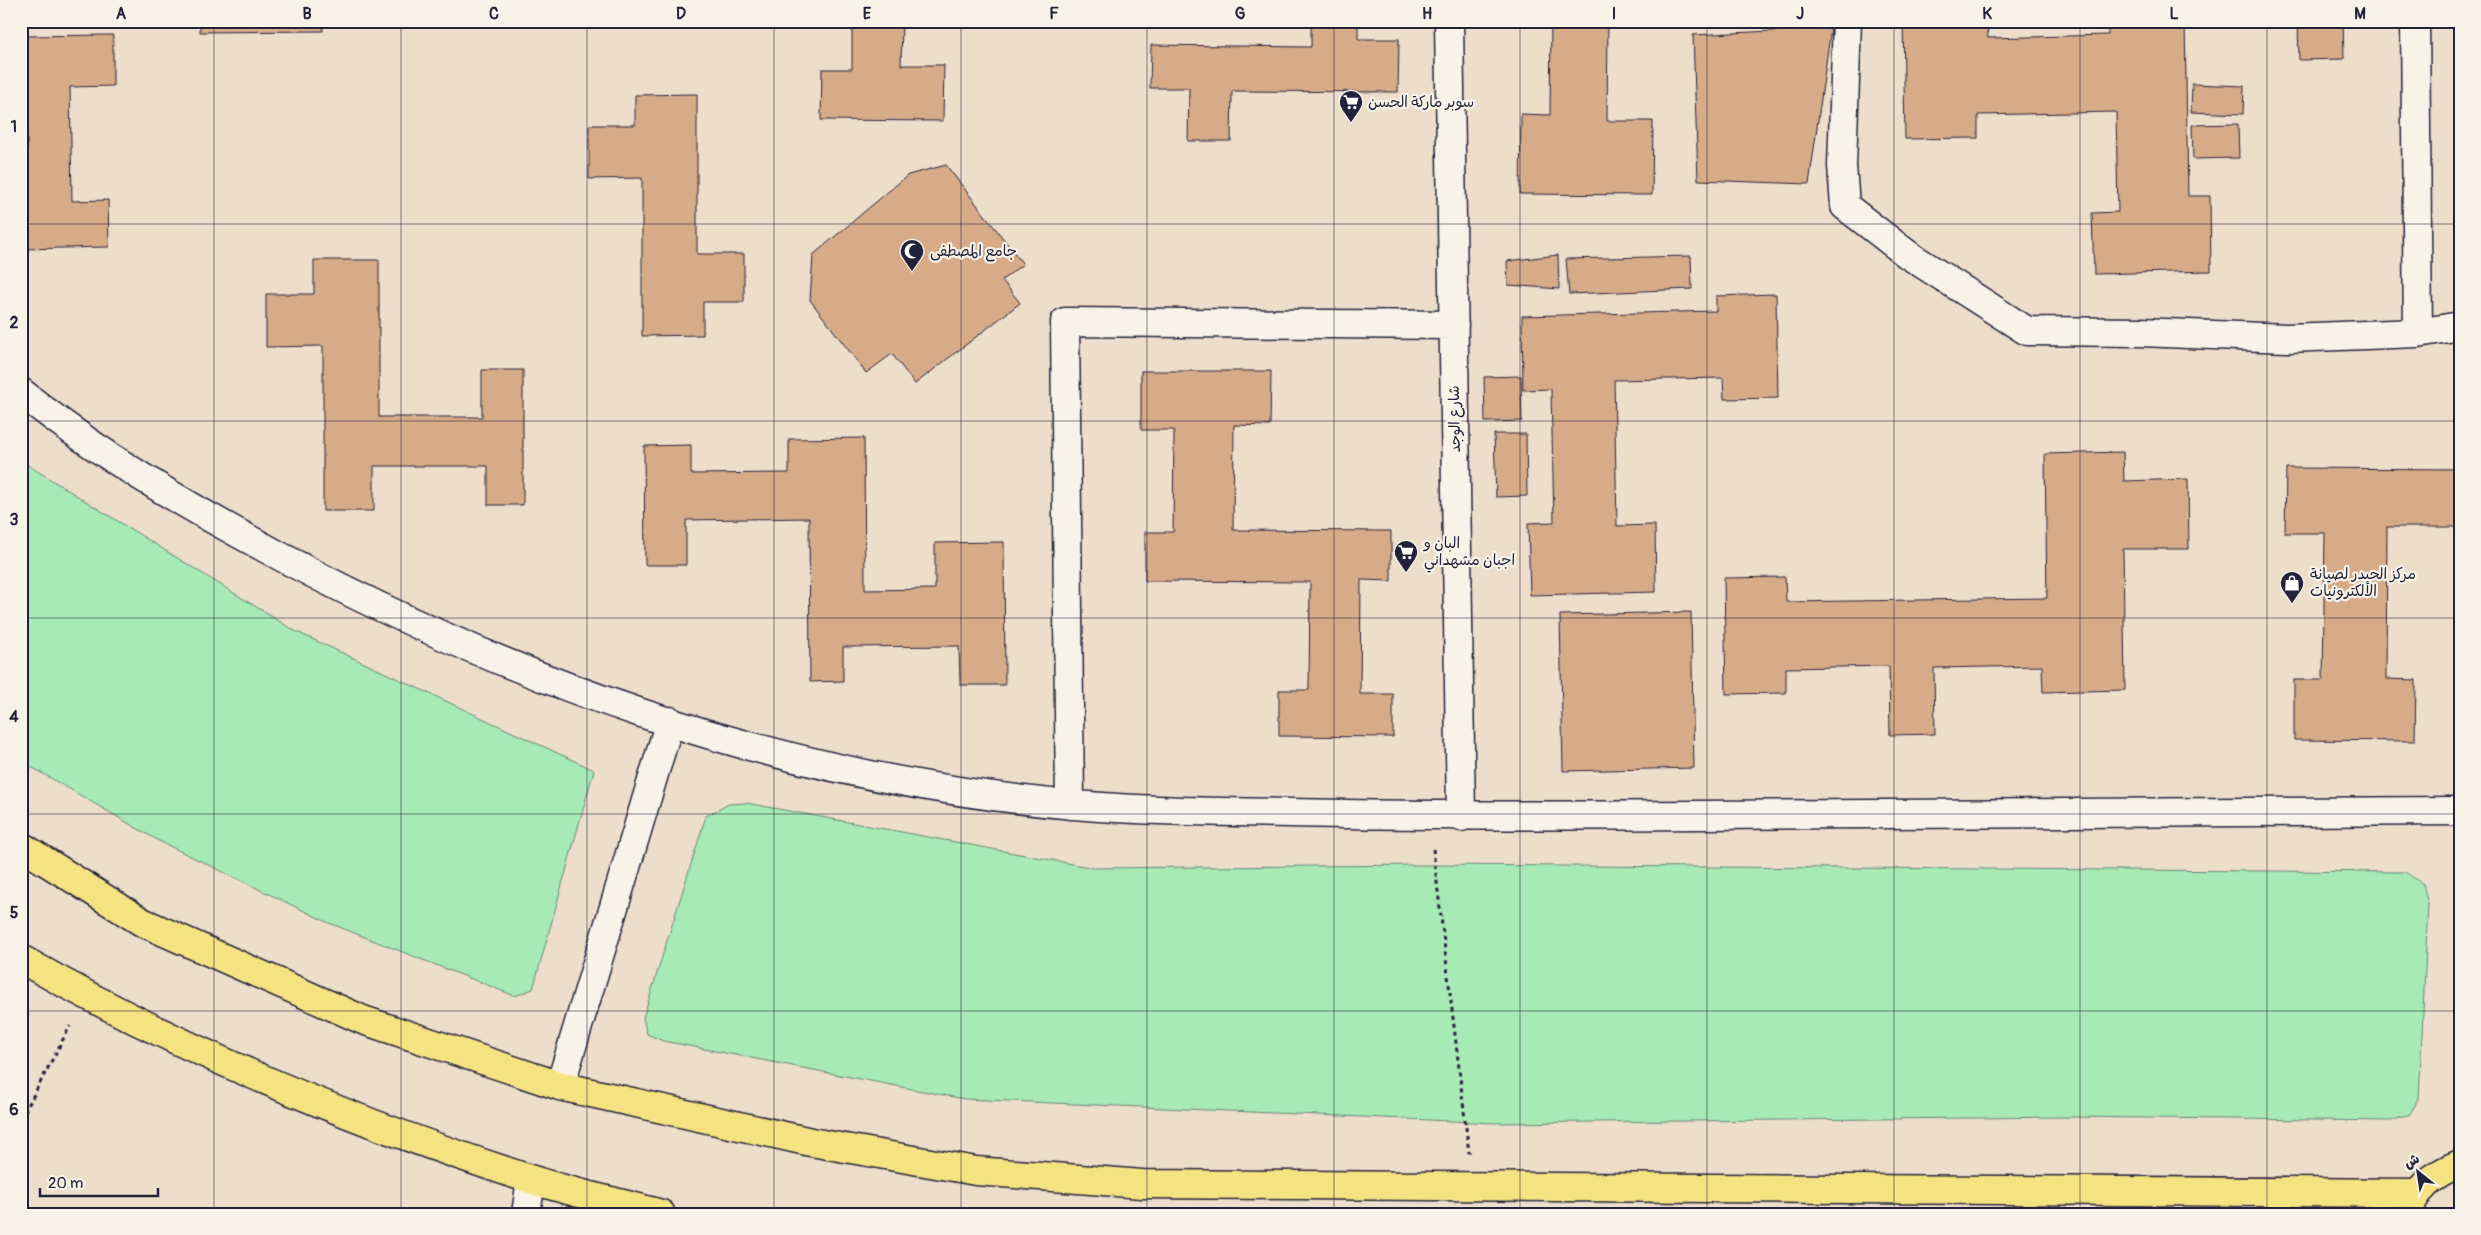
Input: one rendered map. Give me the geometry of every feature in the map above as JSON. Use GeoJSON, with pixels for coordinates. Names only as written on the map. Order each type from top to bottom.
{"type":"FeatureCollection","features":[{"type":"Feature","properties":{"kind":"main road"},"geometry":{"type":"LineString","coordinates":[[21,846],[151,926],[363,1020],[560,1086],[811,1142],[976,1171],[1142,1184],[1473,1186],[2413,1204],[2439,1172],[2460,1164]]}},
{"type":"Feature","properties":{"kind":"main road"},"geometry":{"type":"LineString","coordinates":[[21,959],[86,996],[328,1108],[531,1180],[661,1214]]}},
{"type":"Feature","properties":{"kind":"street","name":"شارع الوجد"},"geometry":{"type":"LineString","coordinates":[[1449,21],[1461,816]]}},
{"type":"Feature","properties":{"kind":"street"},"geometry":{"type":"LineString","coordinates":[[1847,21],[1842,166],[1845,206],[1907,254],[2027,332],[2140,332],[2287,338],[2418,333],[2460,326]]}},
{"type":"Feature","properties":{"kind":"street"},"geometry":{"type":"LineString","coordinates":[[2415,21],[2418,333]]}},
{"type":"Feature","properties":{"kind":"street"},"geometry":{"type":"LineString","coordinates":[[1070,805],[1065,322],[1454,325]]}},
{"type":"Feature","properties":{"kind":"street"},"geometry":{"type":"LineString","coordinates":[[21,392],[122,464],[208,517],[297,566],[387,611],[480,652],[574,689],[670,721],[801,760],[934,788],[1070,805],[1154,811],[1429,816],[2460,810]]}},
{"type":"Feature","properties":{"kind":"street"},"geometry":{"type":"LineString","coordinates":[[560,1086],[670,721]]}},
{"type":"Feature","properties":{"kind":"street"},"geometry":{"type":"LineString","coordinates":[[526,1214],[531,1180]]}},
{"type":"Feature","properties":{"kind":"path"},"geometry":{"type":"LineString","coordinates":[[1429,816],[1473,1186]]}},
{"type":"Feature","properties":{"kind":"path"},"geometry":{"type":"LineString","coordinates":[[21,1119],[86,996]]}},
{"type":"Feature","properties":{"kind":"green space"},"geometry":{"type":"Polygon","coordinates":[[[21,461],[295,631],[594,770],[533,989],[515,996],[329,923],[159,841],[21,761],[21,461]]]}},
{"type":"Feature","properties":{"kind":"green space"},"geometry":{"type":"Polygon","coordinates":[[[746,803],[1094,868],[1426,865],[2405,872],[2423,884],[2428,904],[2419,1099],[2409,1115],[2391,1121],[2070,1117],[1495,1123],[964,1099],[663,1041],[647,1034],[643,1018],[706,816],[729,804],[746,803]]]}},
{"type":"Feature","properties":{"kind":"building"},"geometry":{"type":"Polygon","coordinates":[[[200,21],[323,21],[323,31],[200,32],[200,21]]]}},
{"type":"Feature","properties":{"kind":"building"},"geometry":{"type":"Polygon","coordinates":[[[852,21],[902,21],[901,65],[944,65],[943,121],[821,120],[822,69],[852,69],[852,21]]]}},
{"type":"Feature","properties":{"kind":"building"},"geometry":{"type":"Polygon","coordinates":[[[1311,21],[1358,21],[1358,39],[1399,39],[1398,92],[1232,91],[1231,141],[1188,141],[1189,88],[1150,88],[1151,45],[1311,47],[1311,21]]]}},
{"type":"Feature","properties":{"kind":"building"},"geometry":{"type":"Polygon","coordinates":[[[1551,21],[1608,21],[1607,121],[1653,121],[1652,195],[1520,194],[1521,114],[1550,115],[1551,21]]]}},
{"type":"Feature","properties":{"kind":"building"},"geometry":{"type":"Polygon","coordinates":[[[1903,21],[1987,21],[1988,38],[2108,35],[2108,21],[2185,21],[2188,196],[2210,196],[2211,271],[2094,274],[2092,213],[2118,212],[2116,112],[1978,115],[1978,138],[1905,139],[1903,21]]]}},
{"type":"Feature","properties":{"kind":"building"},"geometry":{"type":"Polygon","coordinates":[[[2298,21],[2343,21],[2344,59],[2299,60],[2298,21]]]}},
{"type":"Feature","properties":{"kind":"building"},"geometry":{"type":"Polygon","coordinates":[[[1831,28],[1809,184],[1698,180],[1693,35],[1831,28]]]}},
{"type":"Feature","properties":{"kind":"building"},"geometry":{"type":"Polygon","coordinates":[[[113,35],[113,86],[70,87],[72,201],[108,200],[109,247],[21,249],[21,196],[28,196],[26,86],[21,86],[21,36],[113,35]]]}},
{"type":"Feature","properties":{"kind":"building"},"geometry":{"type":"Polygon","coordinates":[[[2192,84],[2244,86],[2243,114],[2191,112],[2192,84]]]}},
{"type":"Feature","properties":{"kind":"building"},"geometry":{"type":"Polygon","coordinates":[[[697,94],[697,254],[744,254],[744,302],[703,302],[703,335],[642,336],[642,178],[589,179],[589,125],[635,125],[635,95],[697,94]]]}},
{"type":"Feature","properties":{"kind":"building"},"geometry":{"type":"Polygon","coordinates":[[[2238,124],[2239,158],[2193,159],[2192,125],[2238,124]]]}},
{"type":"Feature","properties":{"kind":"building","name":"جامع المصطفى"},"geometry":{"type":"Polygon","coordinates":[[[946,165],[1023,264],[1002,280],[1020,303],[915,384],[892,354],[866,373],[810,300],[813,255],[908,175],[946,165]]]}},
{"type":"Feature","properties":{"kind":"building"},"geometry":{"type":"Polygon","coordinates":[[[1558,255],[1559,289],[1508,285],[1507,261],[1558,255]]]}},
{"type":"Feature","properties":{"kind":"building"},"geometry":{"type":"Polygon","coordinates":[[[1691,256],[1692,289],[1569,294],[1566,259],[1691,256]]]}},
{"type":"Feature","properties":{"kind":"building"},"geometry":{"type":"Polygon","coordinates":[[[314,260],[379,260],[379,417],[482,417],[482,370],[523,370],[523,505],[488,505],[488,466],[374,466],[374,511],[323,511],[323,346],[266,347],[266,294],[314,294],[314,260]]]}},
{"type":"Feature","properties":{"kind":"building"},"geometry":{"type":"Polygon","coordinates":[[[1776,294],[1778,398],[1724,399],[1723,378],[1614,380],[1617,526],[1655,525],[1656,592],[1530,595],[1528,523],[1554,522],[1551,389],[1523,390],[1522,316],[1716,311],[1716,296],[1776,294]]]}},
{"type":"Feature","properties":{"kind":"building"},"geometry":{"type":"Polygon","coordinates":[[[1141,371],[1271,371],[1270,426],[1234,425],[1233,530],[1391,531],[1391,581],[1361,580],[1360,694],[1393,694],[1393,737],[1279,736],[1279,690],[1309,690],[1310,582],[1145,581],[1145,532],[1173,532],[1174,430],[1141,430],[1141,371]]]}},
{"type":"Feature","properties":{"kind":"building"},"geometry":{"type":"Polygon","coordinates":[[[1521,376],[1522,421],[1485,422],[1484,377],[1521,376]]]}},
{"type":"Feature","properties":{"kind":"building"},"geometry":{"type":"Polygon","coordinates":[[[1494,434],[1526,434],[1527,496],[1496,497],[1494,434]]]}},
{"type":"Feature","properties":{"kind":"building"},"geometry":{"type":"Polygon","coordinates":[[[864,438],[865,590],[935,589],[935,543],[1004,542],[1005,685],[960,685],[959,646],[843,647],[843,681],[810,682],[809,518],[686,520],[686,565],[645,565],[644,446],[691,445],[691,474],[789,473],[789,439],[864,438]]]}},
{"type":"Feature","properties":{"kind":"building"},"geometry":{"type":"Polygon","coordinates":[[[2123,452],[2124,481],[2188,479],[2189,549],[2123,549],[2125,690],[2043,692],[2042,666],[1934,668],[1935,734],[1890,735],[1889,666],[1786,668],[1786,693],[1726,694],[1724,578],[1785,577],[1786,602],[2047,598],[2045,454],[2123,452]]]}},
{"type":"Feature","properties":{"kind":"building"},"geometry":{"type":"Polygon","coordinates":[[[2286,468],[2460,469],[2460,527],[2387,527],[2386,679],[2416,680],[2415,741],[2294,740],[2294,680],[2323,680],[2325,533],[2285,533],[2286,468]]]}},
{"type":"Feature","properties":{"kind":"building"},"geometry":{"type":"Polygon","coordinates":[[[1691,612],[1694,768],[1563,771],[1560,615],[1691,612]]]}},
{"type":"Feature","properties":{"kind":"place","name":"سوبر ماركة الحسن"},"geometry":{"type":"Point","coordinates":[1351,123]}},
{"type":"Feature","properties":{"kind":"place","name":"جامع المصطفى"},"geometry":{"type":"Point","coordinates":[912,272]}},
{"type":"Feature","properties":{"kind":"place","name":"البان و اجبان مشهداني"},"geometry":{"type":"Point","coordinates":[1406,573]}},
{"type":"Feature","properties":{"kind":"place","name":"مركز الحيدر لصيانة الألكترونيات"},"geometry":{"type":"Point","coordinates":[2292,604]}}]}
